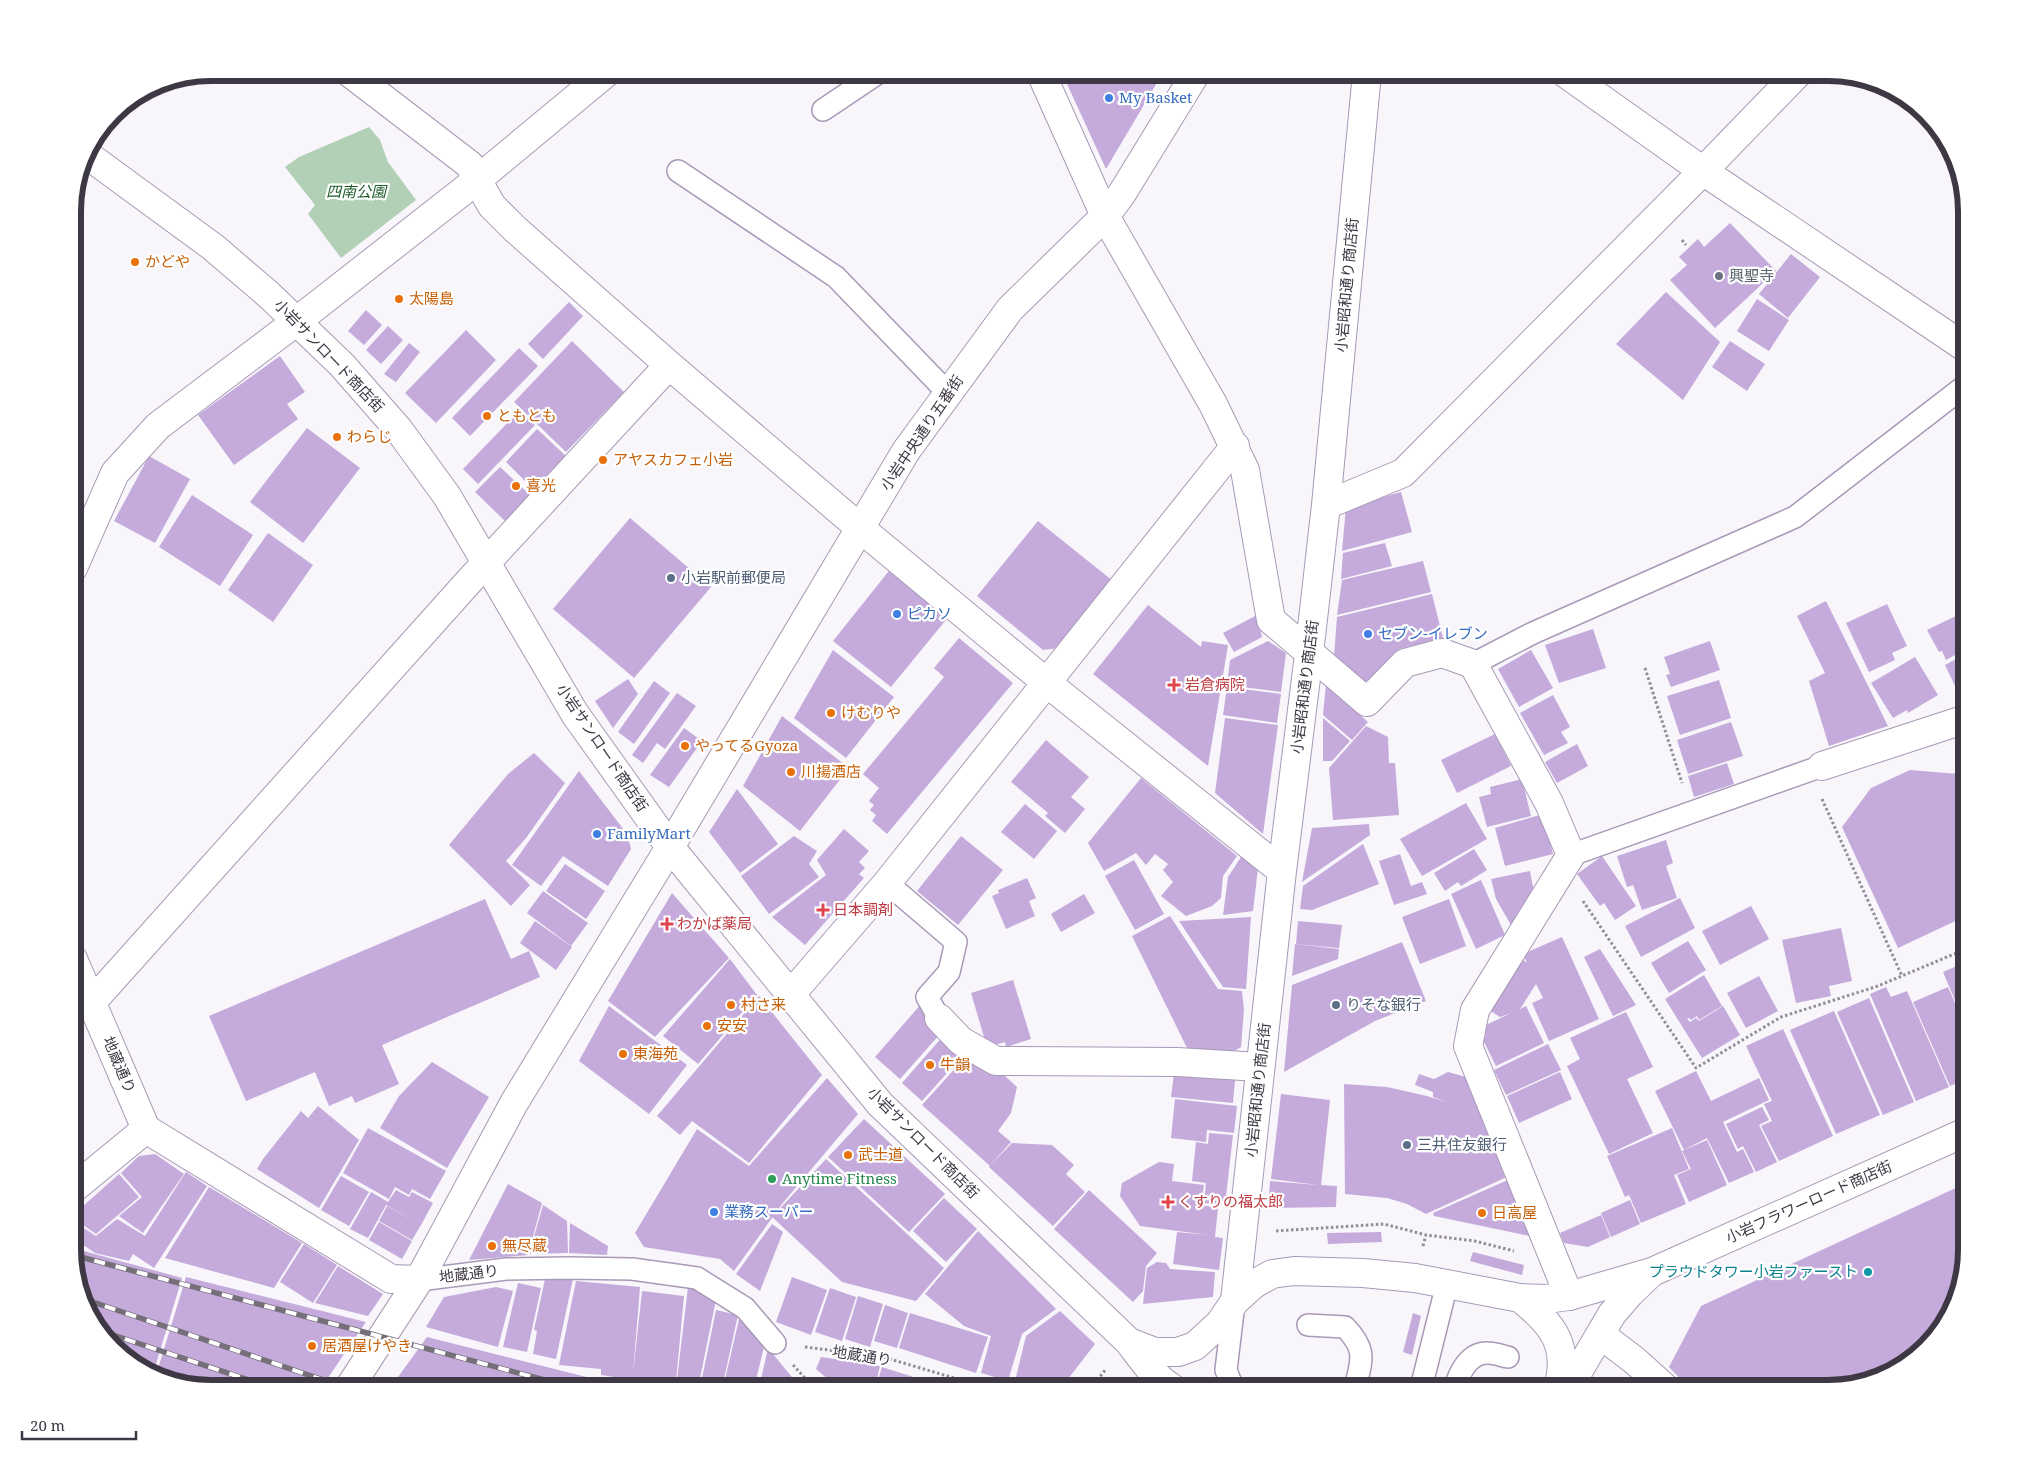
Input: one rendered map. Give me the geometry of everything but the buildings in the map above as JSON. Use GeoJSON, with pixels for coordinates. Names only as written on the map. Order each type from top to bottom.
{"type":"FeatureCollection","features":[{"type":"Feature","properties":{"kind":"street"},"geometry":{"type":"LineString","coordinates":[[362,81],[470,164],[492,206],[515,229],[669,365],[860,528],[1047,683],[1282,870]]}},
{"type":"Feature","properties":{"kind":"street"},"geometry":{"type":"LineString","coordinates":[[82,548],[115,473],[158,426],[297,321],[477,180],[595,81]]}},
{"type":"Feature","properties":{"kind":"street"},"geometry":{"type":"LineString","coordinates":[[1045,81],[1105,216],[1213,404],[1235,446],[1245,470],[1271,620],[1366,702],[1405,663],[1442,653],[1472,664],[1549,803],[1565,866],[1476,1010],[1468,1046],[1569,1296]]}},
{"type":"Feature","properties":{"kind":"street","name":"小岩中央通り五番街"},"geometry":{"type":"LineString","coordinates":[[354,1380],[418,1280],[514,1103],[670,847],[906,452],[1010,309],[1105,216],[1121,194],[1190,81]]}},
{"type":"Feature","properties":{"kind":"street","name":"小岩昭和通り商店街"},"geometry":{"type":"LineString","coordinates":[[1235,1301],[1282,870],[1326,505],[1366,81]]}},
{"type":"Feature","properties":{"kind":"street"},"geometry":{"type":"LineString","coordinates":[[1578,81],[1703,171],[1958,343]]}},
{"type":"Feature","properties":{"kind":"street"},"geometry":{"type":"LineString","coordinates":[[1326,505],[1403,473],[1703,171],[1789,81]]}},
{"type":"Feature","properties":{"kind":"street","name":"小岩サンロード商店街"},"geometry":{"type":"LineString","coordinates":[[92,159],[213,247],[297,321],[342,365],[399,430],[447,496],[575,714],[670,847],[880,1104],[1129,1342]]}},
{"type":"Feature","properties":{"kind":"street"},"geometry":{"type":"LineString","coordinates":[[92,1002],[487,562],[669,365]]}},
{"type":"Feature","properties":{"kind":"street"},"geometry":{"type":"LineString","coordinates":[[791,994],[887,883],[1235,446]]}},
{"type":"Feature","properties":{"kind":"street"},"geometry":{"type":"LineString","coordinates":[[1816,768],[1958,722]]}},
{"type":"Feature","properties":{"kind":"street","name":"地蔵通り"},"geometry":{"type":"LineString","coordinates":[[82,979],[146,1129],[391,1278],[418,1280]]}},
{"type":"Feature","properties":{"kind":"street"},"geometry":{"type":"LineString","coordinates":[[939,1018],[961,1041],[996,1061],[1177,1062],[1260,1067]]}},
{"type":"Feature","properties":{"kind":"street"},"geometry":{"type":"LineString","coordinates":[[82,1182],[146,1129]]}},
{"type":"Feature","properties":{"kind":"street","name":"小岩フラワーロード商店街"},"geometry":{"type":"LineString","coordinates":[[1652,1272],[1958,1136]]}},
{"type":"Feature","properties":{"kind":"street"},"geometry":{"type":"LineString","coordinates":[[1129,1342],[1155,1352],[1178,1352],[1195,1346],[1220,1323],[1235,1301],[1254,1284],[1272,1274],[1294,1271],[1363,1273],[1415,1278],[1520,1298],[1546,1299],[1569,1296],[1652,1272]]}},
{"type":"Feature","properties":{"kind":"street"},"geometry":{"type":"LineString","coordinates":[[1571,1380],[1601,1335],[1612,1314],[1652,1272]]}},
{"type":"Feature","properties":{"kind":"street"},"geometry":{"type":"LineString","coordinates":[[1520,1298],[1541,1314],[1556,1334],[1561,1347],[1562,1372],[1560,1380]]}},
{"type":"Feature","properties":{"kind":"street"},"geometry":{"type":"LineString","coordinates":[[1601,1335],[1656,1380]]}},
{"type":"Feature","properties":{"kind":"street"},"geometry":{"type":"LineString","coordinates":[[1129,1342],[1160,1380]]}},
{"type":"Feature","properties":{"kind":"lane"},"geometry":{"type":"LineString","coordinates":[[822,110],[865,81]]}},
{"type":"Feature","properties":{"kind":"lane"},"geometry":{"type":"LineString","coordinates":[[678,171],[836,277],[948,394]]}},
{"type":"Feature","properties":{"kind":"lane"},"geometry":{"type":"LineString","coordinates":[[1472,664],[1533,633],[1795,517],[1958,391]]}},
{"type":"Feature","properties":{"kind":"lane"},"geometry":{"type":"LineString","coordinates":[[1565,866],[1692,812],[1816,768]]}},
{"type":"Feature","properties":{"kind":"lane"},"geometry":{"type":"LineString","coordinates":[[887,883],[956,942],[949,972],[927,997],[939,1018]]}},
{"type":"Feature","properties":{"kind":"lane","name":"地蔵通り"},"geometry":{"type":"LineString","coordinates":[[418,1280],[506,1270],[569,1268],[632,1269],[697,1278],[745,1308],[775,1343]]}},
{"type":"Feature","properties":{"kind":"lane"},"geometry":{"type":"LineString","coordinates":[[1424,1380],[1446,1284]]}},
{"type":"Feature","properties":{"kind":"lane"},"geometry":{"type":"LineString","coordinates":[[1230,1380],[1226,1370],[1235,1301]]}},
{"type":"Feature","properties":{"kind":"lane"},"geometry":{"type":"LineString","coordinates":[[1308,1324],[1345,1327],[1358,1340],[1362,1353],[1356,1380]]}},
{"type":"Feature","properties":{"kind":"lane"},"geometry":{"type":"LineString","coordinates":[[1457,1380],[1459,1374],[1471,1358],[1487,1352],[1508,1357]]}},
{"type":"Feature","properties":{"kind":"path"},"geometry":{"type":"LineString","coordinates":[[1645,668],[1692,812]]}},
{"type":"Feature","properties":{"kind":"path"},"geometry":{"type":"LineString","coordinates":[[1816,768],[1902,976]]}},
{"type":"Feature","properties":{"kind":"path"},"geometry":{"type":"LineString","coordinates":[[1565,866],[1570,883],[1696,1068],[1782,1017],[1878,986],[1958,952]]}},
{"type":"Feature","properties":{"kind":"path"},"geometry":{"type":"LineString","coordinates":[[1242,1233],[1384,1224],[1426,1235],[1475,1241],[1556,1261]]}},
{"type":"Feature","properties":{"kind":"path","name":"地蔵通り"},"geometry":{"type":"LineString","coordinates":[[775,1343],[883,1357],[961,1380]]}},
{"type":"Feature","properties":{"kind":"path"},"geometry":{"type":"LineString","coordinates":[[1097,1380],[1108,1367]]}},
{"type":"Feature","properties":{"kind":"green space","name":"四南公園"},"geometry":{"type":"Polygon","coordinates":[[[369,127],[380,140],[388,162],[416,200],[341,258],[308,214],[315,205],[285,167],[299,157],[369,127]]]}},
{"type":"Feature","properties":{"kind":"railway"},"geometry":{"type":"LineString","coordinates":[[82,1257],[545,1380]]}},
{"type":"Feature","properties":{"kind":"railway"},"geometry":{"type":"LineString","coordinates":[[92,1302],[323,1380]]}},
{"type":"Feature","properties":{"kind":"railway"},"geometry":{"type":"LineString","coordinates":[[112,1335],[249,1380]]}},
{"type":"Feature","properties":{"kind":"place","name":"My Basket"},"geometry":{"type":"Point","coordinates":[1109,98]}},
{"type":"Feature","properties":{"kind":"place","name":"かどや"},"geometry":{"type":"Point","coordinates":[135,262]}},
{"type":"Feature","properties":{"kind":"place","name":"興聖寺"},"geometry":{"type":"Point","coordinates":[1719,276]}},
{"type":"Feature","properties":{"kind":"place","name":"太陽島"},"geometry":{"type":"Point","coordinates":[399,299]}},
{"type":"Feature","properties":{"kind":"place","name":"ともとも"},"geometry":{"type":"Point","coordinates":[487,416]}},
{"type":"Feature","properties":{"kind":"place","name":"わらじ"},"geometry":{"type":"Point","coordinates":[337,437]}},
{"type":"Feature","properties":{"kind":"place","name":"アヤスカフェ小岩"},"geometry":{"type":"Point","coordinates":[603,460]}},
{"type":"Feature","properties":{"kind":"place","name":"喜光"},"geometry":{"type":"Point","coordinates":[516,486]}},
{"type":"Feature","properties":{"kind":"place","name":"小岩駅前郵便局"},"geometry":{"type":"Point","coordinates":[671,578]}},
{"type":"Feature","properties":{"kind":"place","name":"ピカソ"},"geometry":{"type":"Point","coordinates":[897,614]}},
{"type":"Feature","properties":{"kind":"place","name":"セブン-イレブン"},"geometry":{"type":"Point","coordinates":[1368,634]}},
{"type":"Feature","properties":{"kind":"place","name":"岩倉病院"},"geometry":{"type":"Point","coordinates":[1174,685]}},
{"type":"Feature","properties":{"kind":"place","name":"けむりや"},"geometry":{"type":"Point","coordinates":[831,713]}},
{"type":"Feature","properties":{"kind":"place","name":"やってるGyoza"},"geometry":{"type":"Point","coordinates":[685,746]}},
{"type":"Feature","properties":{"kind":"place","name":"川揚酒店"},"geometry":{"type":"Point","coordinates":[791,772]}},
{"type":"Feature","properties":{"kind":"place","name":"FamilyMart"},"geometry":{"type":"Point","coordinates":[597,834]}},
{"type":"Feature","properties":{"kind":"place","name":"日本調剤"},"geometry":{"type":"Point","coordinates":[823,910]}},
{"type":"Feature","properties":{"kind":"place","name":"わかば薬局"},"geometry":{"type":"Point","coordinates":[667,924]}},
{"type":"Feature","properties":{"kind":"place","name":"村さ来"},"geometry":{"type":"Point","coordinates":[731,1005]}},
{"type":"Feature","properties":{"kind":"place","name":"りそな銀行"},"geometry":{"type":"Point","coordinates":[1336,1005]}},
{"type":"Feature","properties":{"kind":"place","name":"安安"},"geometry":{"type":"Point","coordinates":[707,1026]}},
{"type":"Feature","properties":{"kind":"place","name":"東海苑"},"geometry":{"type":"Point","coordinates":[623,1054]}},
{"type":"Feature","properties":{"kind":"place","name":"牛韻"},"geometry":{"type":"Point","coordinates":[930,1065]}},
{"type":"Feature","properties":{"kind":"place","name":"三井住友銀行"},"geometry":{"type":"Point","coordinates":[1407,1145]}},
{"type":"Feature","properties":{"kind":"place","name":"武士道"},"geometry":{"type":"Point","coordinates":[848,1155]}},
{"type":"Feature","properties":{"kind":"place","name":"Anytime Fitness"},"geometry":{"type":"Point","coordinates":[772,1179]}},
{"type":"Feature","properties":{"kind":"place","name":"くすりの福太郎"},"geometry":{"type":"Point","coordinates":[1168,1202]}},
{"type":"Feature","properties":{"kind":"place","name":"業務スーパー"},"geometry":{"type":"Point","coordinates":[714,1212]}},
{"type":"Feature","properties":{"kind":"place","name":"日高屋"},"geometry":{"type":"Point","coordinates":[1482,1213]}},
{"type":"Feature","properties":{"kind":"place","name":"無尽蔵"},"geometry":{"type":"Point","coordinates":[492,1246]}},
{"type":"Feature","properties":{"kind":"place","name":"プラウドタワー小岩ファースト"},"geometry":{"type":"Point","coordinates":[1868,1272]}},
{"type":"Feature","properties":{"kind":"place","name":"居酒屋けやき"},"geometry":{"type":"Point","coordinates":[312,1346]}}]}
